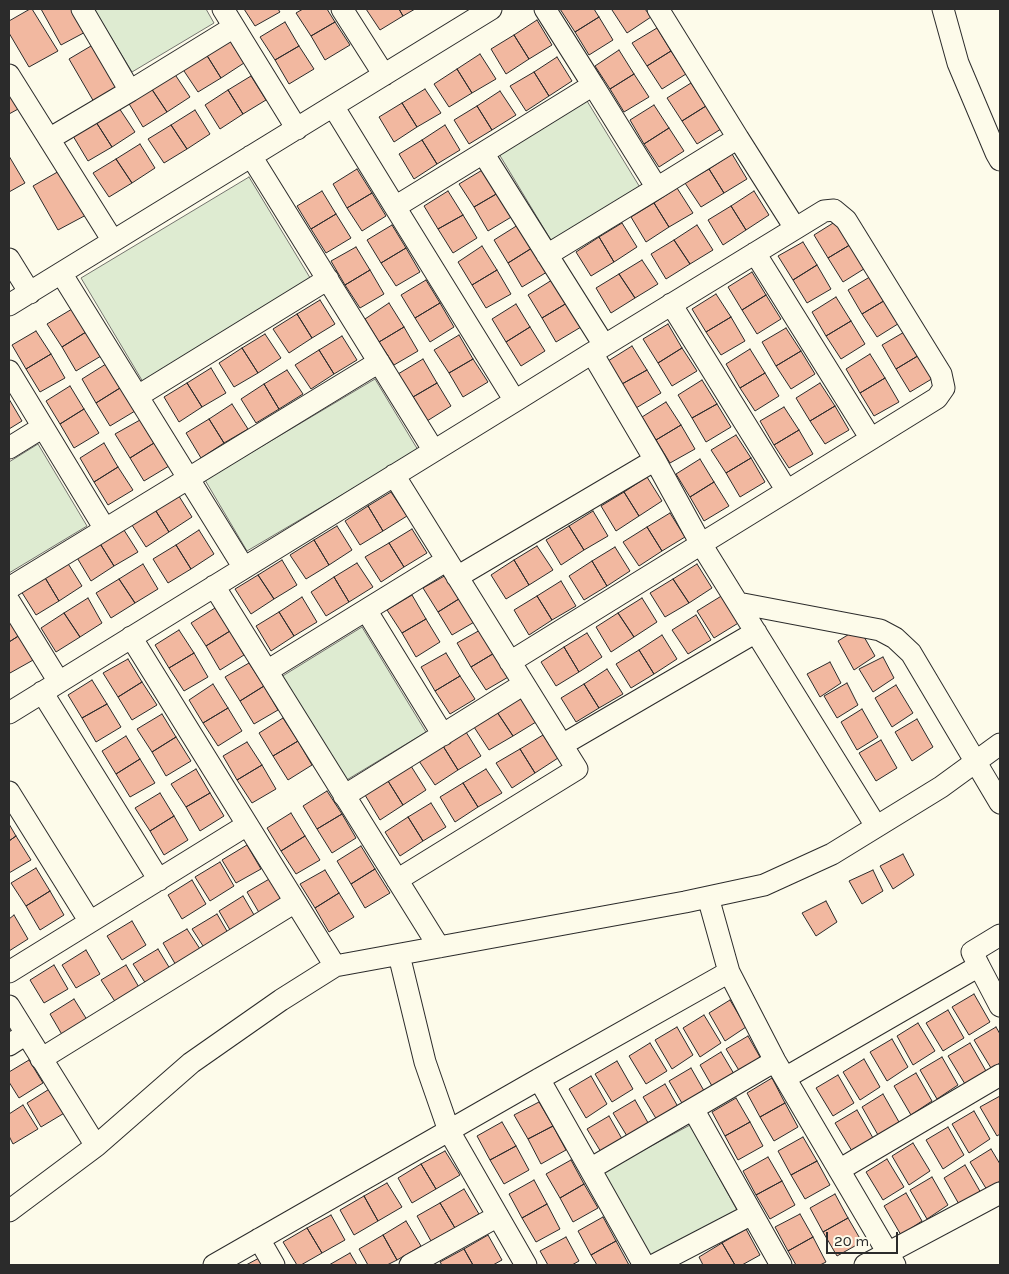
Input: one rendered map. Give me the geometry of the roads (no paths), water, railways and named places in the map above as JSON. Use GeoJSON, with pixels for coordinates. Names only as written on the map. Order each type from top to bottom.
{"type":"FeatureCollection","features":[{"type":"Feature","properties":{"kind":"street"},"geometry":{"type":"LineString","coordinates":[[82,9],[130,91]]}},
{"type":"Feature","properties":{"kind":"street"},"geometry":{"type":"LineString","coordinates":[[223,9],[297,128]]}},
{"type":"Feature","properties":{"kind":"street"},"geometry":{"type":"LineString","coordinates":[[342,9],[384,75]]}},
{"type":"Feature","properties":{"kind":"street"},"geometry":{"type":"LineString","coordinates":[[9,306],[490,9]]}},
{"type":"Feature","properties":{"kind":"street"},"geometry":{"type":"LineString","coordinates":[[545,9],[657,188]]}},
{"type":"Feature","properties":{"kind":"street"},"geometry":{"type":"LineString","coordinates":[[658,9],[795,228]]}},
{"type":"Feature","properties":{"kind":"street"},"geometry":{"type":"LineString","coordinates":[[943,9],[958,64],[1000,160]]}},
{"type":"Feature","properties":{"kind":"street"},"geometry":{"type":"LineString","coordinates":[[50,139],[234,27]]}},
{"type":"Feature","properties":{"kind":"street"},"geometry":{"type":"LineString","coordinates":[[9,75],[113,241]]}},
{"type":"Feature","properties":{"kind":"street"},"geometry":{"type":"LineString","coordinates":[[395,207],[593,85]]}},
{"type":"Feature","properties":{"kind":"street"},"geometry":{"type":"LineString","coordinates":[[333,106],[515,401]]}},
{"type":"Feature","properties":{"kind":"street"},"geometry":{"type":"LineString","coordinates":[[547,255],[738,138]]}},
{"type":"Feature","properties":{"kind":"street"},"geometry":{"type":"LineString","coordinates":[[483,153],[547,255],[701,544],[876,826]]}},
{"type":"Feature","properties":{"kind":"street"},"geometry":{"type":"LineString","coordinates":[[251,156],[434,451]]}},
{"type":"Feature","properties":{"kind":"street"},"geometry":{"type":"LineString","coordinates":[[9,713],[795,228],[824,211],[834,210],[846,220],[941,374],[944,388],[937,398],[510,662]]}},
{"type":"Feature","properties":{"kind":"street"},"geometry":{"type":"LineString","coordinates":[[755,253],[871,439]]}},
{"type":"Feature","properties":{"kind":"street"},"geometry":{"type":"LineString","coordinates":[[9,259],[30,293]]}},
{"type":"Feature","properties":{"kind":"street"},"geometry":{"type":"LineString","coordinates":[[61,273],[244,568]]}},
{"type":"Feature","properties":{"kind":"street"},"geometry":{"type":"LineString","coordinates":[[138,396],[328,279]]}},
{"type":"Feature","properties":{"kind":"street"},"geometry":{"type":"LineString","coordinates":[[672,304],[787,491]]}},
{"type":"Feature","properties":{"kind":"street"},"geometry":{"type":"LineString","coordinates":[[9,588],[379,362]]}},
{"type":"Feature","properties":{"kind":"street"},"geometry":{"type":"LineString","coordinates":[[9,371],[105,529]]}},
{"type":"Feature","properties":{"kind":"street"},"geometry":{"type":"LineString","coordinates":[[9,448],[43,427]]}},
{"type":"Feature","properties":{"kind":"street"},"geometry":{"type":"LineString","coordinates":[[267,671],[366,610],[452,568],[655,460]]}},
{"type":"Feature","properties":{"kind":"street"},"geometry":{"type":"LineString","coordinates":[[394,475],[577,769],[397,880]]}},
{"type":"Feature","properties":{"kind":"street"},"geometry":{"type":"LineString","coordinates":[[214,586],[439,947]]}},
{"type":"Feature","properties":{"kind":"street"},"geometry":{"type":"LineString","coordinates":[[9,601],[50,687],[159,880]]}},
{"type":"Feature","properties":{"kind":"street"},"geometry":{"type":"LineString","coordinates":[[738,603],[880,630],[895,638],[911,653],[1000,803]]}},
{"type":"Feature","properties":{"kind":"street"},"geometry":{"type":"LineString","coordinates":[[366,610],[443,734]]}},
{"type":"Feature","properties":{"kind":"street"},"geometry":{"type":"LineString","coordinates":[[562,745],[756,632]]}},
{"type":"Feature","properties":{"kind":"street"},"geometry":{"type":"LineString","coordinates":[[131,638],[335,966]]}},
{"type":"Feature","properties":{"kind":"street"},"geometry":{"type":"LineString","coordinates":[[344,796],[524,684]]}},
{"type":"Feature","properties":{"kind":"street"},"geometry":{"type":"LineString","coordinates":[[9,1211],[96,1146],[191,1063],[281,1000],[335,966],[685,902],[764,885],[832,854],[941,787],[1000,744]]}},
{"type":"Feature","properties":{"kind":"street"},"geometry":{"type":"LineString","coordinates":[[9,792],[90,922]]}},
{"type":"Feature","properties":{"kind":"street"},"geometry":{"type":"LineString","coordinates":[[9,972],[247,825]]}},
{"type":"Feature","properties":{"kind":"street"},"geometry":{"type":"LineString","coordinates":[[708,897],[729,972],[780,1070],[891,1259]]}},
{"type":"Feature","properties":{"kind":"street"},"geometry":{"type":"LineString","coordinates":[[41,1059],[295,902]]}},
{"type":"Feature","properties":{"kind":"street"},"geometry":{"type":"LineString","coordinates":[[1000,935],[972,952],[1000,1006]]}},
{"type":"Feature","properties":{"kind":"street"},"geometry":{"type":"LineString","coordinates":[[399,955],[425,1062],[449,1131],[526,1265]]}},
{"type":"Feature","properties":{"kind":"street"},"geometry":{"type":"LineString","coordinates":[[590,1169],[693,1109],[780,1070],[979,966]]}},
{"type":"Feature","properties":{"kind":"street"},"geometry":{"type":"LineString","coordinates":[[214,1265],[729,972]]}},
{"type":"Feature","properties":{"kind":"street"},"geometry":{"type":"LineString","coordinates":[[9,1006],[18,1040],[41,1059],[96,1146]]}},
{"type":"Feature","properties":{"kind":"street"},"geometry":{"type":"LineString","coordinates":[[839,1170],[1000,1075]]}},
{"type":"Feature","properties":{"kind":"street"},"geometry":{"type":"LineString","coordinates":[[538,1079],[644,1265]]}},
{"type":"Feature","properties":{"kind":"street"},"geometry":{"type":"LineString","coordinates":[[693,1109],[781,1265]]}},
{"type":"Feature","properties":{"kind":"street"},"geometry":{"type":"LineString","coordinates":[[865,1265],[891,1259],[1000,1193]]}},
{"type":"Feature","properties":{"kind":"street"},"geometry":{"type":"LineString","coordinates":[[654,1265],[752,1214]]}},
{"type":"Feature","properties":{"kind":"street"},"geometry":{"type":"LineString","coordinates":[[410,1265],[498,1216]]}},
{"type":"Feature","properties":{"kind":"street"},"geometry":{"type":"LineString","coordinates":[[260,1239],[274,1265]]}}]}
